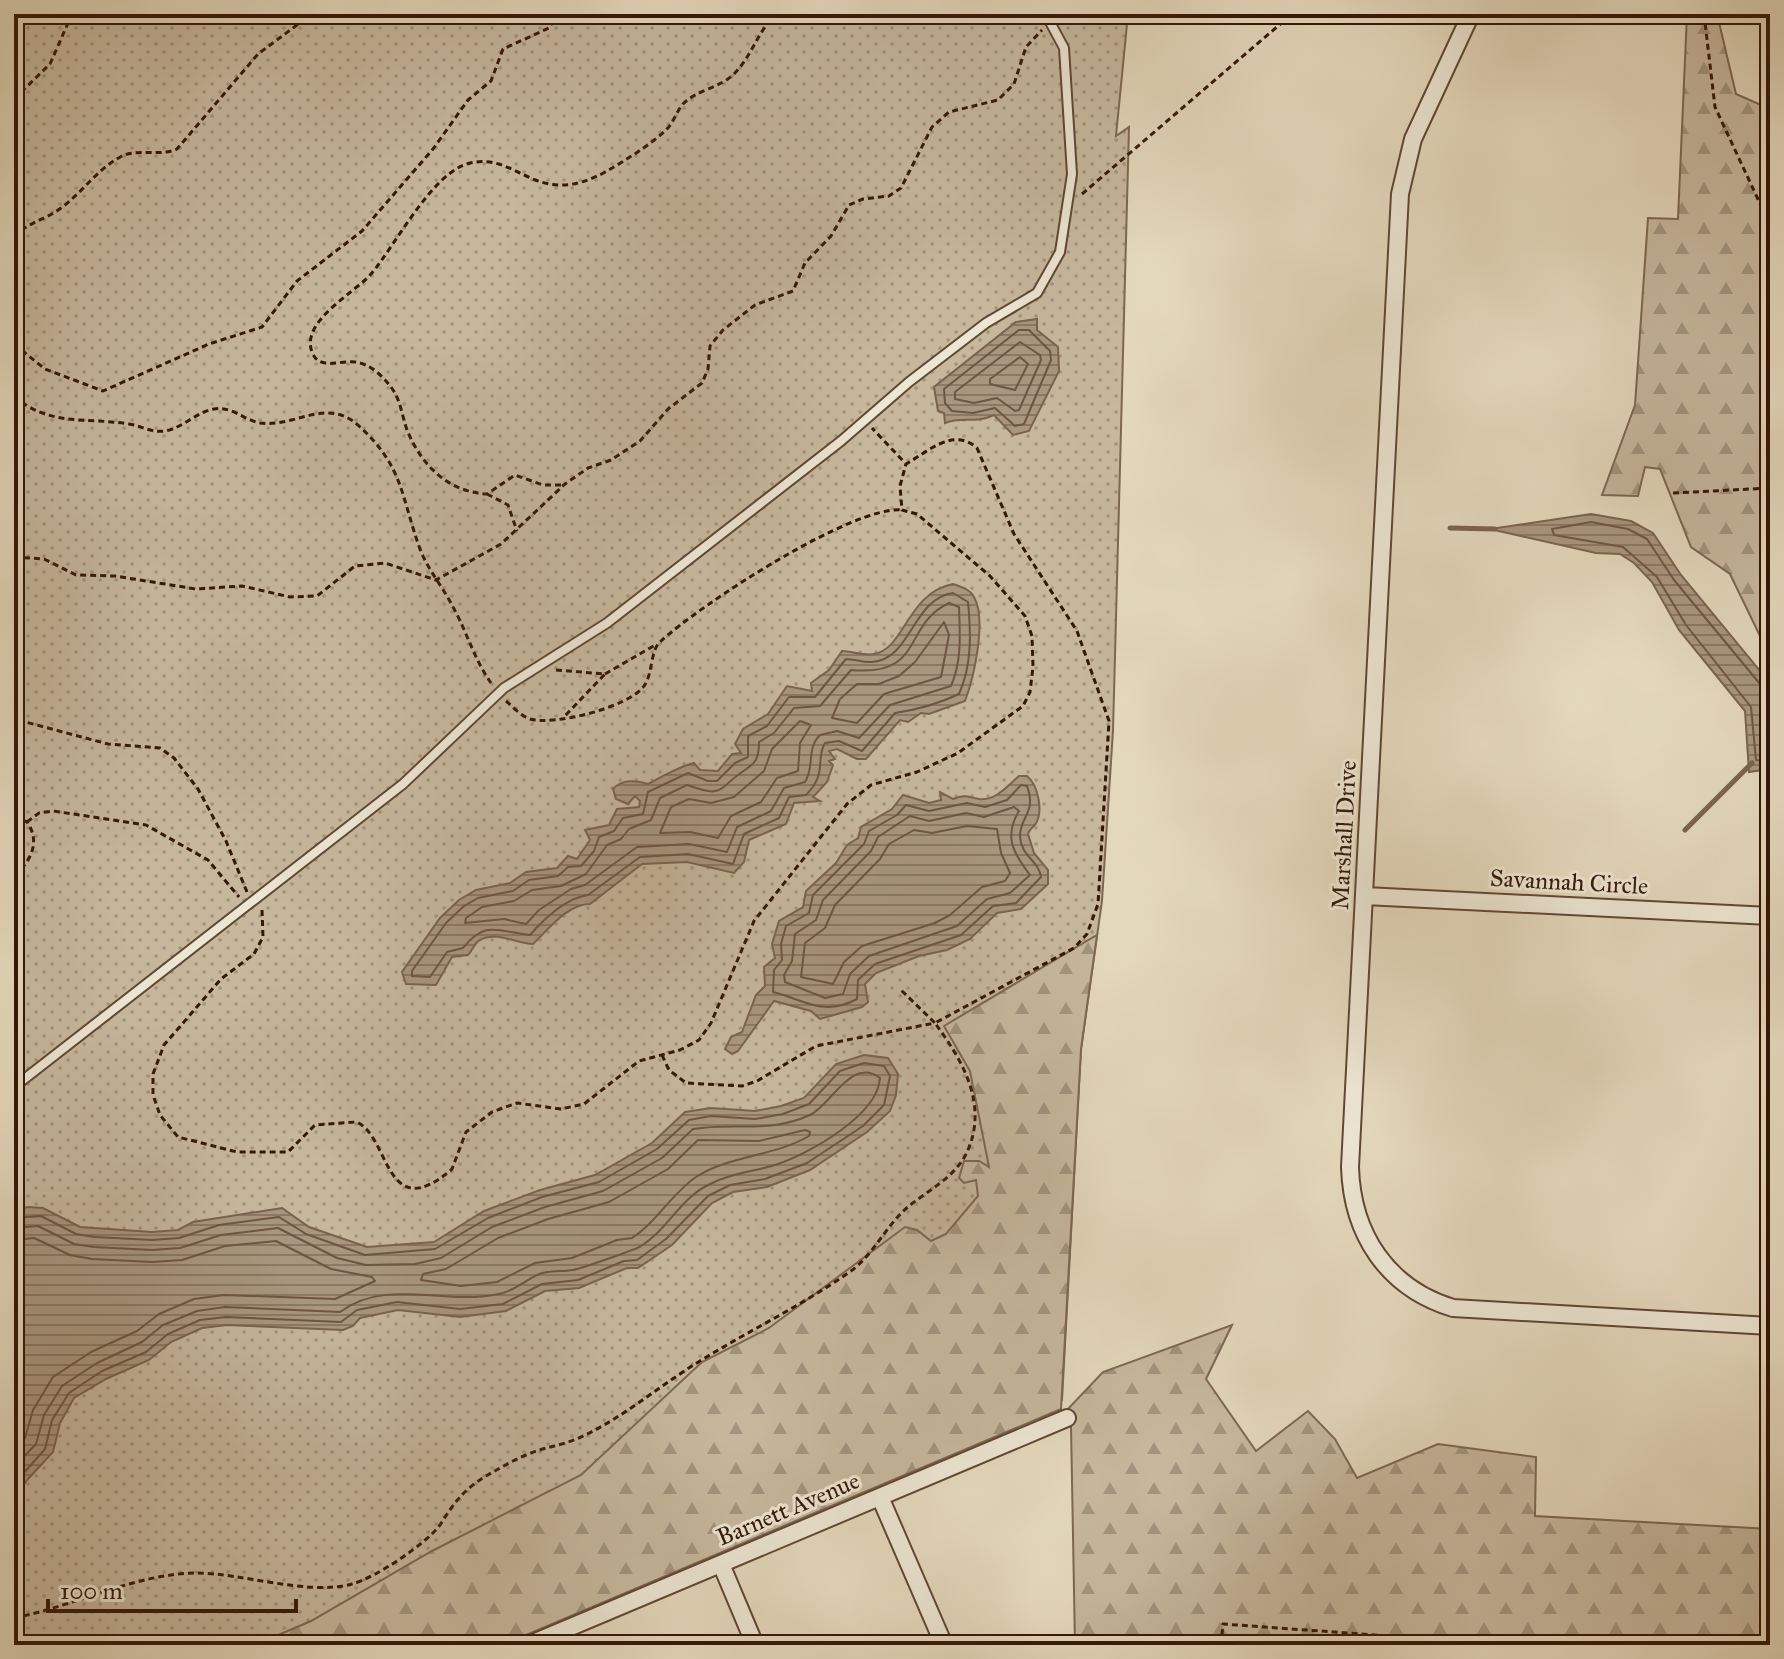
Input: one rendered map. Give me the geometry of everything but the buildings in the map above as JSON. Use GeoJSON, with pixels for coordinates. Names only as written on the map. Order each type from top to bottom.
{"type":"FeatureCollection","features":[{"type":"Feature","properties":{"kind":"street","name":"Marshall Drive"},"geometry":{"type":"LineString","coordinates":[[1471,14],[1413,139],[1400,194],[1350,1182],[1359,1224],[1388,1269],[1423,1296],[1469,1311],[1770,1326]]}},
{"type":"Feature","properties":{"kind":"street","name":"Savannah Circle"},"geometry":{"type":"LineString","coordinates":[[1365,896],[1770,916]]}},
{"type":"Feature","properties":{"kind":"street","name":"Barnett Avenue"},"geometry":{"type":"LineString","coordinates":[[528,1645],[563,1638],[721,1564],[1067,1418]]}},
{"type":"Feature","properties":{"kind":"street"},"geometry":{"type":"LineString","coordinates":[[880,1497],[944,1645]]}},
{"type":"Feature","properties":{"kind":"street"},"geometry":{"type":"LineString","coordinates":[[721,1564],[755,1645]]}},
{"type":"Feature","properties":{"kind":"lane"},"geometry":{"type":"LineString","coordinates":[[14,1087],[403,784],[498,693],[607,623],[986,323],[1037,293],[1060,252],[1072,174],[1064,48],[1050,22]]}},
{"type":"Feature","properties":{"kind":"path"},"geometry":{"type":"LineString","coordinates":[[14,99],[50,64],[72,14]]}},
{"type":"Feature","properties":{"kind":"path"},"geometry":{"type":"LineString","coordinates":[[14,237],[28,223],[64,206],[91,177],[123,156],[135,152],[159,154],[177,149],[258,54],[297,25],[303,14]]}},
{"type":"Feature","properties":{"kind":"path"},"geometry":{"type":"LineString","coordinates":[[14,344],[45,369],[103,391],[209,344],[262,327],[297,281],[362,231],[433,149],[468,100],[491,81],[503,49],[549,28],[557,14]]}},
{"type":"Feature","properties":{"kind":"path"},"geometry":{"type":"LineString","coordinates":[[517,531],[508,505],[487,494],[451,485],[431,469],[406,428],[396,395],[375,371],[354,362],[326,364],[317,359],[311,341],[317,327],[331,308],[373,272],[394,239],[454,169],[481,161],[493,162],[532,181],[550,185],[569,185],[597,176],[666,130],[681,106],[693,96],[732,77],[775,14]]}},
{"type":"Feature","properties":{"kind":"path"},"geometry":{"type":"LineString","coordinates":[[1068,205],[1292,14]]}},
{"type":"Feature","properties":{"kind":"path"},"geometry":{"type":"LineString","coordinates":[[1704,14],[1715,107],[1770,225]]}},
{"type":"Feature","properties":{"kind":"path"},"geometry":{"type":"LineString","coordinates":[[14,557],[44,559],[76,575],[115,576],[196,589],[242,586],[290,597],[317,596],[355,566],[370,564],[385,563],[436,580],[517,531],[565,484],[588,468],[631,448],[668,409],[702,383],[708,369],[712,342],[755,305],[797,287],[805,263],[831,236],[849,205],[863,199],[889,196],[901,188],[923,142],[940,118],[956,109],[990,105],[1007,92],[1018,75],[1026,47],[1050,22]]}},
{"type":"Feature","properties":{"kind":"path"},"geometry":{"type":"LineString","coordinates":[[14,396],[43,415],[133,424],[153,431],[169,430],[192,416],[218,408],[260,423],[311,413],[344,415],[371,437],[400,480],[420,548],[455,610],[480,667],[498,693],[528,718],[562,719],[618,703],[642,690],[652,669],[657,644]]}},
{"type":"Feature","properties":{"kind":"path"},"geometry":{"type":"LineString","coordinates":[[862,422],[879,432],[906,464]]}},
{"type":"Feature","properties":{"kind":"path"},"geometry":{"type":"LineString","coordinates":[[662,1055],[669,1070],[686,1083],[742,1086],[757,1081],[816,1046],[935,1023],[1064,955],[1087,934],[1098,904],[1110,730],[1077,631],[1014,534],[977,448],[966,440],[954,438],[906,464],[900,486],[902,510]]}},
{"type":"Feature","properties":{"kind":"path"},"geometry":{"type":"LineString","coordinates":[[487,494],[515,475],[548,485],[565,484]]}},
{"type":"Feature","properties":{"kind":"path"},"geometry":{"type":"LineString","coordinates":[[1673,493],[1770,488]]}},
{"type":"Feature","properties":{"kind":"path"},"geometry":{"type":"LineString","coordinates":[[27,822],[39,813],[53,811],[146,825],[208,860],[234,894],[262,908],[264,918],[259,945],[246,963],[221,979],[206,994],[173,1033],[155,1063],[152,1087],[155,1105],[166,1125],[186,1141],[237,1152],[275,1154],[292,1149],[315,1125],[356,1122],[373,1134],[383,1163],[393,1176],[415,1187],[437,1180],[452,1169],[466,1132],[492,1112],[522,1103],[561,1109],[584,1104],[639,1061],[686,1047],[706,1032],[754,921],[855,797],[871,785],[917,772],[958,753],[1015,715],[1028,697],[1033,647],[1029,625],[1020,608],[990,576],[917,514],[902,510],[867,515],[775,560],[657,644],[605,674],[562,719]]}},
{"type":"Feature","properties":{"kind":"path"},"geometry":{"type":"LineString","coordinates":[[533,669],[605,674]]}},
{"type":"Feature","properties":{"kind":"path"},"geometry":{"type":"LineString","coordinates":[[15,719],[108,744],[160,748],[174,758],[198,789],[226,841],[242,884],[254,902]]}},
{"type":"Feature","properties":{"kind":"path"},"geometry":{"type":"LineString","coordinates":[[14,816],[27,822],[34,833],[33,852],[14,876]]}},
{"type":"Feature","properties":{"kind":"path"},"geometry":{"type":"LineString","coordinates":[[14,1618],[71,1605],[134,1583],[181,1574],[216,1575],[274,1584],[357,1583],[421,1545],[463,1491],[517,1459],[579,1438],[616,1419],[699,1361],[813,1296],[869,1255],[908,1206],[953,1171],[968,1150],[975,1112],[959,1056],[935,1023],[901,990]]}},
{"type":"Feature","properties":{"kind":"path"},"geometry":{"type":"LineString","coordinates":[[1221,1645],[1223,1624],[1514,1645]]}},
{"type":"Feature","properties":{"kind":"path"},"geometry":{"type":"LineString","coordinates":[[1354,1633],[1370,1645]]}},
{"type":"Feature","properties":{"kind":"green space"},"geometry":{"type":"Polygon","coordinates":[[[14,14],[1128,14],[1116,136],[1129,127],[1113,731],[1102,901],[1081,1049],[1062,1400],[482,1645],[14,1645],[14,14]]]}},
{"type":"Feature","properties":{"kind":"green space"},"geometry":{"type":"Polygon","coordinates":[[[1687,14],[1717,14],[1736,94],[1770,109],[1770,639],[1761,638],[1730,574],[1691,547],[1660,469],[1645,467],[1638,496],[1602,495],[1635,405],[1648,218],[1678,219],[1687,14]]]}},
{"type":"Feature","properties":{"kind":"green space"},"geometry":{"type":"Polygon","coordinates":[[[1097,935],[1081,1049],[1061,1409],[502,1645],[255,1645],[311,1621],[432,1551],[581,1475],[702,1362],[769,1328],[905,1227],[917,1230],[931,1241],[946,1234],[978,1196],[976,1180],[964,1183],[959,1178],[964,1161],[979,1161],[989,1167],[970,1071],[944,1026],[1097,935]]]}},
{"type":"Feature","properties":{"kind":"green space"},"geometry":{"type":"Polygon","coordinates":[[[1232,1325],[1206,1379],[1256,1451],[1308,1411],[1335,1439],[1357,1478],[1438,1444],[1536,1457],[1535,1516],[1770,1529],[1770,1645],[1075,1645],[1071,1426],[1066,1411],[1103,1372],[1232,1325]]]}},
{"type":"Feature","properties":{"kind":"water"},"geometry":{"type":"Polygon","coordinates":[[[1037,319],[1037,330],[1058,347],[1059,371],[1029,431],[1013,435],[994,415],[945,423],[944,413],[938,411],[934,387],[1016,322],[1037,319]]]}},
{"type":"Feature","properties":{"kind":"water"},"geometry":{"type":"Polygon","coordinates":[[[1591,514],[1631,521],[1653,533],[1681,575],[1770,683],[1770,769],[1749,772],[1745,711],[1679,630],[1652,582],[1634,563],[1620,554],[1596,553],[1490,529],[1591,514]]]}},
{"type":"Feature","properties":{"kind":"water"},"geometry":{"type":"Polygon","coordinates":[[[953,584],[972,594],[978,607],[979,634],[975,664],[965,701],[929,714],[921,713],[908,722],[900,720],[866,759],[857,759],[837,749],[829,751],[835,759],[829,761],[833,765],[827,782],[813,797],[820,801],[794,803],[786,824],[749,840],[744,862],[734,873],[687,862],[642,864],[590,904],[566,913],[533,944],[499,937],[486,938],[476,943],[468,955],[452,957],[436,985],[406,984],[402,972],[440,918],[459,900],[476,890],[510,883],[526,872],[557,868],[568,856],[577,859],[590,840],[585,830],[609,825],[617,809],[639,807],[640,801],[635,796],[628,804],[616,799],[613,789],[621,783],[634,781],[648,784],[694,763],[700,770],[718,771],[732,754],[741,753],[735,744],[743,729],[768,714],[787,686],[812,691],[811,683],[829,670],[842,651],[874,654],[884,650],[926,598],[938,589],[953,584]]]}},
{"type":"Feature","properties":{"kind":"water"},"geometry":{"type":"Polygon","coordinates":[[[1019,776],[1027,776],[1037,792],[1038,820],[1028,834],[1034,853],[1048,870],[1048,884],[1021,909],[997,913],[970,939],[947,950],[919,956],[876,973],[865,984],[868,1002],[862,1007],[820,1019],[811,1011],[774,1001],[738,1051],[732,1054],[725,1049],[731,1037],[742,1032],[756,995],[765,986],[764,967],[775,958],[772,944],[779,921],[803,907],[806,891],[836,863],[847,845],[858,838],[861,827],[892,809],[903,795],[929,803],[941,800],[940,792],[953,799],[964,796],[985,799],[1001,792],[1019,776]]]}},
{"type":"Feature","properties":{"kind":"water"},"geometry":{"type":"Polygon","coordinates":[[[864,1055],[888,1058],[898,1074],[896,1095],[890,1111],[867,1132],[810,1170],[767,1187],[733,1192],[712,1203],[672,1245],[638,1268],[627,1268],[579,1288],[545,1291],[506,1311],[460,1317],[398,1310],[360,1318],[353,1326],[343,1330],[227,1325],[202,1328],[171,1342],[149,1360],[106,1379],[74,1398],[60,1423],[53,1452],[16,1495],[14,1506],[14,1210],[43,1208],[80,1227],[152,1232],[178,1230],[193,1222],[282,1208],[309,1227],[367,1247],[434,1242],[484,1211],[540,1190],[595,1175],[652,1143],[685,1112],[711,1108],[755,1111],[781,1106],[804,1098],[836,1064],[864,1055]]]}},
{"type":"Feature","properties":{"kind":"waterway"},"geometry":{"type":"LineString","coordinates":[[1450,528],[1495,529]]}},
{"type":"Feature","properties":{"kind":"waterway"},"geometry":{"type":"LineString","coordinates":[[1685,830],[1752,763]]}}]}
